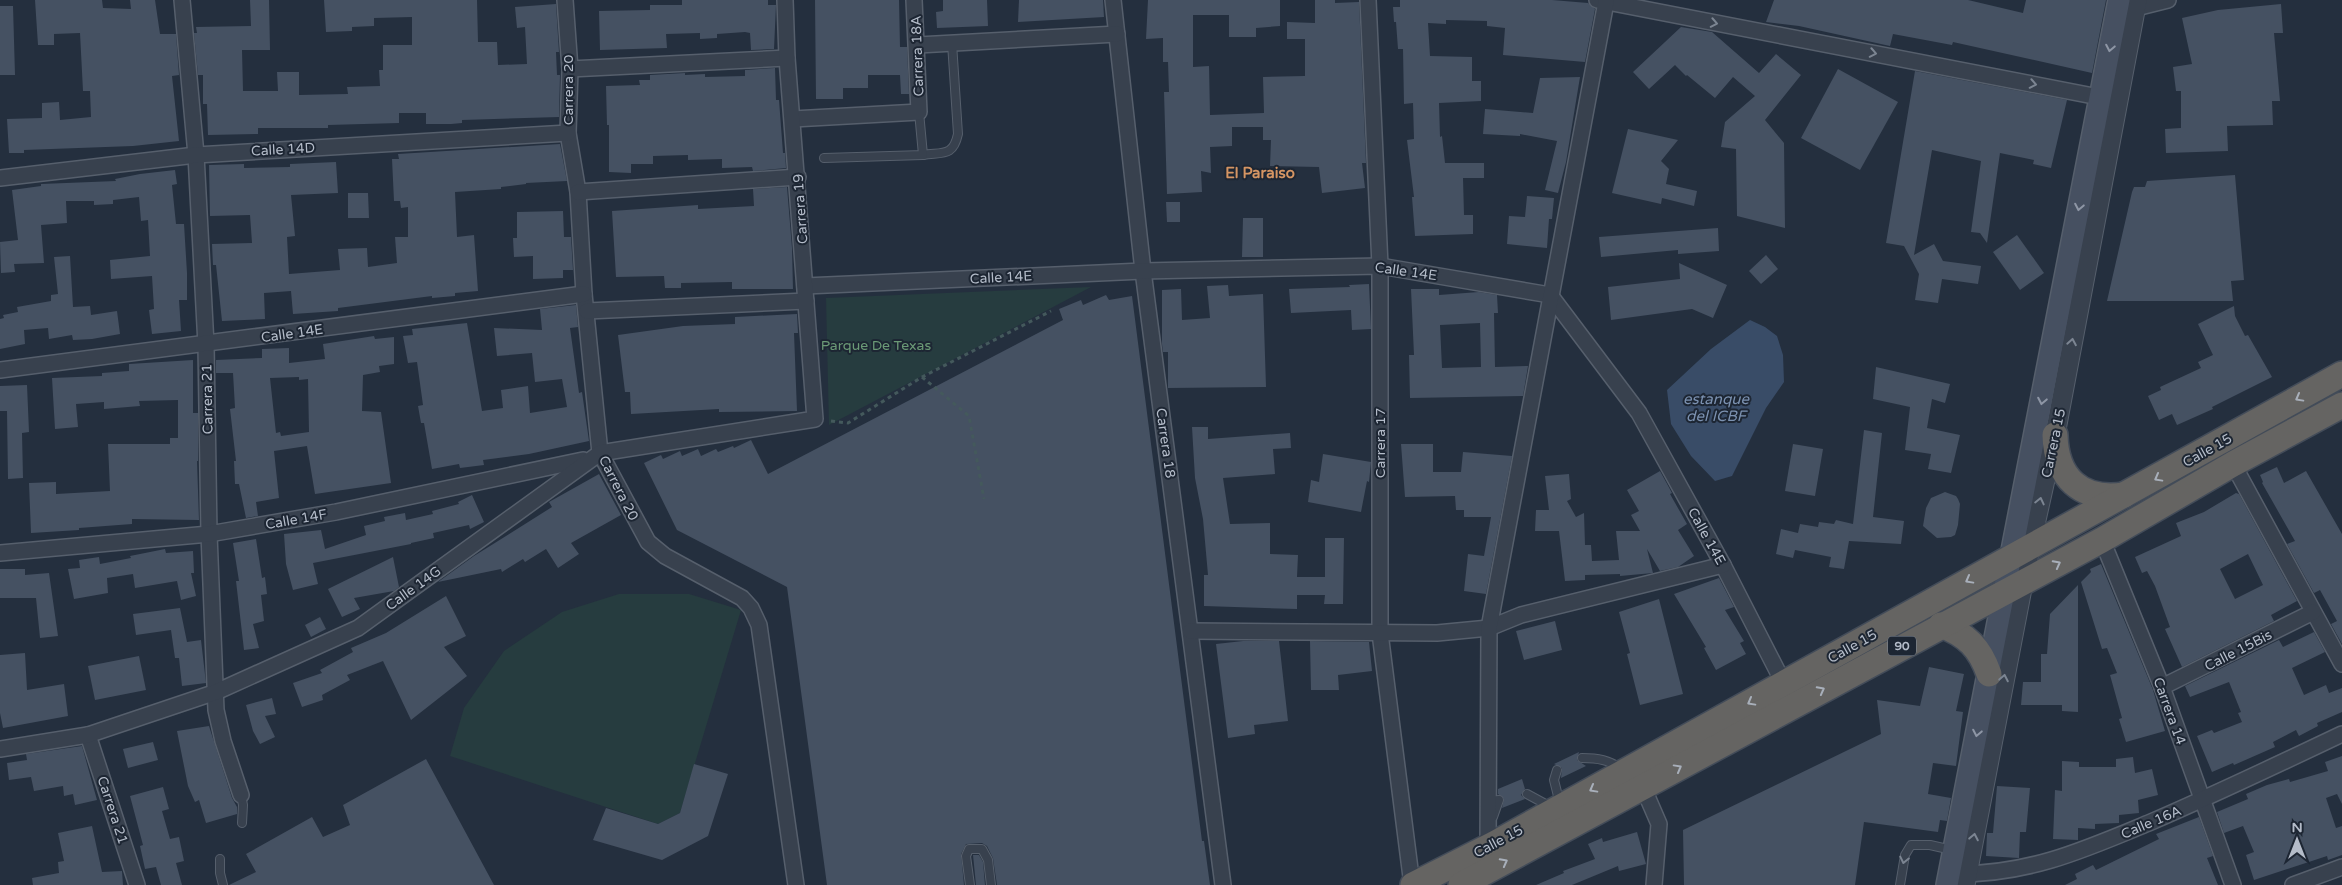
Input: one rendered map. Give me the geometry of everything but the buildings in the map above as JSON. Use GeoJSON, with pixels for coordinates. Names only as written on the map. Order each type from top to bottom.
{"type":"FeatureCollection","features":[{"type":"Feature","properties":{"kind":"highway","name":"Calle 15"},"geometry":{"type":"LineString","coordinates":[[1461,885],[1784,684],[2342,374]]}},
{"type":"Feature","properties":{"kind":"highway","name":"Calle 15"},"geometry":{"type":"LineString","coordinates":[[1413,885],[1558,808],[1634,779],[1942,625],[2102,540],[2233,464],[2342,405]]}},
{"type":"Feature","properties":{"kind":"highway"},"geometry":{"type":"LineString","coordinates":[[2055,436],[2056,454],[2062,471],[2074,485],[2090,494],[2108,497],[2127,495]]}},
{"type":"Feature","properties":{"kind":"highway"},"geometry":{"type":"LineString","coordinates":[[1942,625],[1958,632],[1972,643],[1983,657],[1989,674]]}},
{"type":"Feature","properties":{"kind":"main road","name":"Carrera 15"},"geometry":{"type":"LineString","coordinates":[[1957,880],[1954,850],[1989,674],[2014,587],[2108,98],[2128,4]]}},
{"type":"Feature","properties":{"kind":"street","name":"Carrera 21"},"geometry":{"type":"LineString","coordinates":[[182,0],[196,154],[206,345],[209,534],[216,710],[223,741],[242,795]]}},
{"type":"Feature","properties":{"kind":"street","name":"Carrera 20"},"geometry":{"type":"LineString","coordinates":[[565,0],[570,69],[568,133],[578,192],[584,294],[587,311],[594,456],[648,542],[665,556],[742,598],[751,608],[759,624],[796,885]]}},
{"type":"Feature","properties":{"kind":"street","name":"Carrera 19"},"geometry":{"type":"LineString","coordinates":[[785,0],[787,58],[798,177],[815,419]]}},
{"type":"Feature","properties":{"kind":"street","name":"Carrera 18A"},"geometry":{"type":"LineString","coordinates":[[914,0],[918,45],[919,112]]}},
{"type":"Feature","properties":{"kind":"street","name":"Carrera 18"},"geometry":{"type":"LineString","coordinates":[[1113,0],[1143,271],[1223,885]]}},
{"type":"Feature","properties":{"kind":"street","name":"Carrera 17"},"geometry":{"type":"LineString","coordinates":[[1368,0],[1380,266],[1380,633],[1413,885]]}},
{"type":"Feature","properties":{"kind":"street"},"geometry":{"type":"LineString","coordinates":[[2128,4],[2168,0]]}},
{"type":"Feature","properties":{"kind":"street"},"geometry":{"type":"LineString","coordinates":[[1491,845],[1494,801],[1489,628],[1602,1],[1667,7],[2108,98]]}},
{"type":"Feature","properties":{"kind":"street"},"geometry":{"type":"LineString","coordinates":[[918,45],[1117,34]]}},
{"type":"Feature","properties":{"kind":"street"},"geometry":{"type":"LineString","coordinates":[[570,69],[787,58]]}},
{"type":"Feature","properties":{"kind":"street","name":"Carrera 15"},"geometry":{"type":"LineString","coordinates":[[2021,552],[2055,436],[2108,98]]}},
{"type":"Feature","properties":{"kind":"street"},"geometry":{"type":"LineString","coordinates":[[793,119],[919,112]]}},
{"type":"Feature","properties":{"kind":"street","name":"Calle 14D"},"geometry":{"type":"LineString","coordinates":[[0,178],[196,154],[568,133]]}},
{"type":"Feature","properties":{"kind":"street"},"geometry":{"type":"LineString","coordinates":[[578,192],[798,177]]}},
{"type":"Feature","properties":{"kind":"street","name":"Calle 14E"},"geometry":{"type":"LineString","coordinates":[[587,311],[1143,271],[1380,266],[1550,295],[1639,413],[1723,565],[1784,684]]}},
{"type":"Feature","properties":{"kind":"street","name":"Calle 14E"},"geometry":{"type":"LineString","coordinates":[[0,370],[206,345],[584,294]]}},
{"type":"Feature","properties":{"kind":"street","name":"Calle 14G"},"geometry":{"type":"LineString","coordinates":[[0,748],[88,735],[216,692],[358,628],[594,456],[815,419]]}},
{"type":"Feature","properties":{"kind":"street","name":"Calle 14F"},"geometry":{"type":"LineString","coordinates":[[0,553],[209,534],[336,512],[594,456]]}},
{"type":"Feature","properties":{"kind":"street"},"geometry":{"type":"LineString","coordinates":[[2233,464],[2342,664]]}},
{"type":"Feature","properties":{"kind":"street","name":"Carrera 14"},"geometry":{"type":"LineString","coordinates":[[2102,540],[2162,687],[2233,885]]}},
{"type":"Feature","properties":{"kind":"street"},"geometry":{"type":"LineString","coordinates":[[1190,631],[1437,633],[1489,628],[1521,615],[1723,565]]}},
{"type":"Feature","properties":{"kind":"street","name":"Carrera 15"},"geometry":{"type":"LineString","coordinates":[[1957,880],[2014,587]]}},
{"type":"Feature","properties":{"kind":"street","name":"Calle 15Bis"},"geometry":{"type":"LineString","coordinates":[[2162,687],[2313,612]]}},
{"type":"Feature","properties":{"kind":"street","name":"Calle 16A"},"geometry":{"type":"LineString","coordinates":[[1957,880],[2026,868],[2064,856],[2203,800],[2342,734]]}},
{"type":"Feature","properties":{"kind":"street","name":"Carrera 21"},"geometry":{"type":"LineString","coordinates":[[88,735],[137,885]]}},
{"type":"Feature","properties":{"kind":"street"},"geometry":{"type":"LineString","coordinates":[[1634,779],[1659,824],[1654,885]]}},
{"type":"Feature","properties":{"kind":"street"},"geometry":{"type":"LineString","coordinates":[[2293,885],[2342,867]]}},
{"type":"Feature","properties":{"kind":"lane"},"geometry":{"type":"LineString","coordinates":[[824,158],[949,152],[955,147],[958,134],[952,43]]}},
{"type":"Feature","properties":{"kind":"lane"},"geometry":{"type":"LineString","coordinates":[[919,112],[923,154]]}},
{"type":"Feature","properties":{"kind":"lane"},"geometry":{"type":"LineString","coordinates":[[1582,758],[1604,760],[1634,779]]}},
{"type":"Feature","properties":{"kind":"lane"},"geometry":{"type":"LineString","coordinates":[[1556,770],[1554,780],[1558,808]]}},
{"type":"Feature","properties":{"kind":"lane"},"geometry":{"type":"LineString","coordinates":[[1527,794],[1558,808]]}},
{"type":"Feature","properties":{"kind":"lane"},"geometry":{"type":"LineString","coordinates":[[242,795],[244,806],[242,823]]}},
{"type":"Feature","properties":{"kind":"lane"},"geometry":{"type":"LineString","coordinates":[[1900,885],[1905,855],[1911,845],[1930,845],[1954,850]]}},
{"type":"Feature","properties":{"kind":"lane"},"geometry":{"type":"LineString","coordinates":[[970,885],[966,856],[968,849],[975,848],[982,849],[988,860],[991,885]]}},
{"type":"Feature","properties":{"kind":"lane"},"geometry":{"type":"LineString","coordinates":[[220,859],[220,873],[224,885]]}},
{"type":"Feature","properties":{"kind":"path"},"geometry":{"type":"LineString","coordinates":[[815,419],[848,423],[922,377],[1051,311]]}},
{"type":"Feature","properties":{"kind":"path"},"geometry":{"type":"LineString","coordinates":[[922,377],[969,416],[984,500]]}},
{"type":"Feature","properties":{"kind":"green space","name":"Parque De Texas"},"geometry":{"type":"Polygon","coordinates":[[[1091,287],[829,425],[826,298],[1091,287]]]}},
{"type":"Feature","properties":{"kind":"green space"},"geometry":{"type":"Polygon","coordinates":[[[619,594],[689,594],[741,610],[680,813],[658,824],[450,756],[464,708],[504,651],[562,612],[619,594]]]}},
{"type":"Feature","properties":{"kind":"water","name":"estanque del ICBF"},"geometry":{"type":"Polygon","coordinates":[[[1750,320],[1765,327],[1777,336],[1783,355],[1784,382],[1766,408],[1732,476],[1715,481],[1691,456],[1671,424],[1667,390],[1711,349],[1750,320]]]}},
{"type":"Feature","properties":{"kind":"district","name":"El Paraiso"},"geometry":{"type":"Point","coordinates":[1260,173]}}]}
